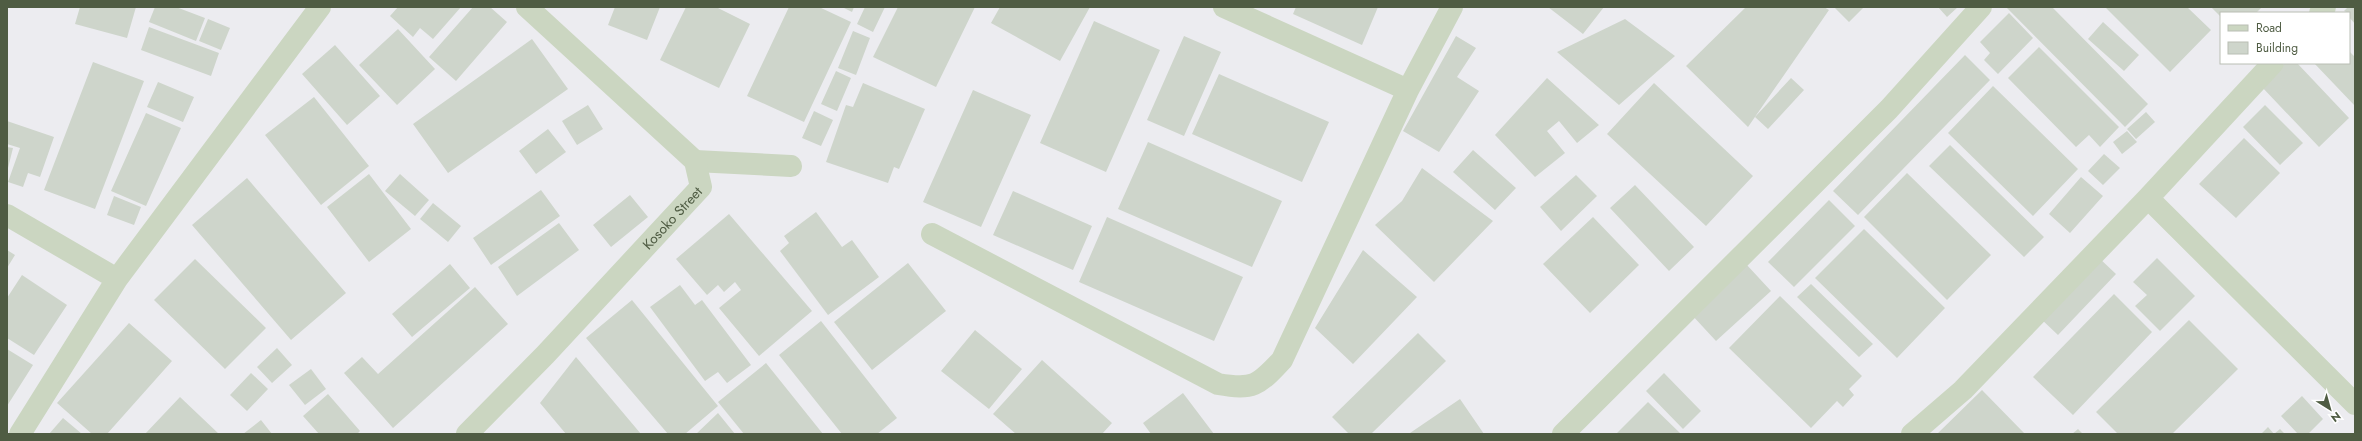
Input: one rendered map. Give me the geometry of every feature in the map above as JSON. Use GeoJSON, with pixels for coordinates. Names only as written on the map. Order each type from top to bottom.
{"type":"FeatureCollection","features":[{"type":"Feature","properties":{"kind":"street"},"geometry":{"type":"LineString","coordinates":[[20,434],[117,279],[320,7]]}},
{"type":"Feature","properties":{"kind":"street"},"geometry":{"type":"LineString","coordinates":[[527,7],[695,161],[791,166]]}},
{"type":"Feature","properties":{"kind":"street"},"geometry":{"type":"LineString","coordinates":[[1224,7],[1408,90]]}},
{"type":"Feature","properties":{"kind":"street"},"geometry":{"type":"LineString","coordinates":[[932,234],[1218,384],[1241,388],[1263,382],[1282,360],[1408,90],[1452,7]]}},
{"type":"Feature","properties":{"kind":"street"},"geometry":{"type":"LineString","coordinates":[[1563,434],[1889,109],[1981,7]]}},
{"type":"Feature","properties":{"kind":"street"},"geometry":{"type":"LineString","coordinates":[[1912,434],[1963,390],[2148,198],[2272,64]]}},
{"type":"Feature","properties":{"kind":"street","name":"Kosoko Street"},"geometry":{"type":"LineString","coordinates":[[468,434],[545,355],[701,187],[695,161]]}},
{"type":"Feature","properties":{"kind":"street"},"geometry":{"type":"LineString","coordinates":[[2148,198],[2355,404]]}},
{"type":"Feature","properties":{"kind":"street"},"geometry":{"type":"LineString","coordinates":[[7,215],[117,279]]}},
{"type":"Feature","properties":{"kind":"building"},"geometry":{"type":"Polygon","coordinates":[[[80,7],[136,7],[127,38],[75,24],[80,7]]]}},
{"type":"Feature","properties":{"kind":"building"},"geometry":{"type":"Polygon","coordinates":[[[155,7],[176,7],[205,18],[196,41],[149,22],[155,7]]]}},
{"type":"Feature","properties":{"kind":"building"},"geometry":{"type":"Polygon","coordinates":[[[398,7],[461,7],[433,39],[420,28],[413,37],[390,16],[398,7]]]}},
{"type":"Feature","properties":{"kind":"building"},"geometry":{"type":"Polygon","coordinates":[[[473,7],[490,7],[507,22],[456,81],[429,57],[473,7]]]}},
{"type":"Feature","properties":{"kind":"building"},"geometry":{"type":"Polygon","coordinates":[[[615,7],[660,7],[647,40],[608,25],[615,7]]]}},
{"type":"Feature","properties":{"kind":"building"},"geometry":{"type":"Polygon","coordinates":[[[686,7],[716,7],[750,24],[719,88],[660,60],[686,7]]]}},
{"type":"Feature","properties":{"kind":"building"},"geometry":{"type":"Polygon","coordinates":[[[789,7],[819,7],[851,22],[804,122],[747,96],[789,7]]]}},
{"type":"Feature","properties":{"kind":"building"},"geometry":{"type":"Polygon","coordinates":[[[842,7],[854,7],[852,12],[842,7]]]}},
{"type":"Feature","properties":{"kind":"building"},"geometry":{"type":"Polygon","coordinates":[[[865,7],[885,7],[873,32],[857,24],[865,7]]]}},
{"type":"Feature","properties":{"kind":"building"},"geometry":{"type":"Polygon","coordinates":[[[898,7],[975,7],[936,87],[873,57],[898,7]]]}},
{"type":"Feature","properties":{"kind":"building"},"geometry":{"type":"Polygon","coordinates":[[[1000,7],[1090,7],[1060,61],[991,23],[1000,7]]]}},
{"type":"Feature","properties":{"kind":"building"},"geometry":{"type":"Polygon","coordinates":[[[1296,7],[1378,7],[1362,45],[1293,14],[1296,7]]]}},
{"type":"Feature","properties":{"kind":"building"},"geometry":{"type":"Polygon","coordinates":[[[1548,7],[1604,7],[1583,34],[1548,7]]]}},
{"type":"Feature","properties":{"kind":"building"},"geometry":{"type":"Polygon","coordinates":[[[1746,7],[1824,7],[1829,10],[1748,127],[1686,66],[1746,7]]]}},
{"type":"Feature","properties":{"kind":"building"},"geometry":{"type":"Polygon","coordinates":[[[1834,7],[1864,7],[1849,22],[1834,7]]]}},
{"type":"Feature","properties":{"kind":"building"},"geometry":{"type":"Polygon","coordinates":[[[1938,7],[1958,7],[1947,17],[1938,7]]]}},
{"type":"Feature","properties":{"kind":"building"},"geometry":{"type":"Polygon","coordinates":[[[2006,7],[2052,7],[2148,104],[2125,127],[2006,7]]]}},
{"type":"Feature","properties":{"kind":"building"},"geometry":{"type":"Polygon","coordinates":[[[2105,7],[2187,7],[2211,30],[2170,72],[2105,7]]]}},
{"type":"Feature","properties":{"kind":"building"},"geometry":{"type":"Polygon","coordinates":[[[2211,7],[2262,7],[2257,12],[2220,12],[2220,16],[2211,7]]]}},
{"type":"Feature","properties":{"kind":"building"},"geometry":{"type":"Polygon","coordinates":[[[2348,7],[2355,7],[2355,24],[2350,18],[2350,12],[2344,11],[2348,7]]]}},
{"type":"Feature","properties":{"kind":"building"},"geometry":{"type":"Polygon","coordinates":[[[2009,13],[2033,38],[1998,74],[1984,60],[1990,53],[1980,42],[2009,13]]]}},
{"type":"Feature","properties":{"kind":"building"},"geometry":{"type":"Polygon","coordinates":[[[208,19],[230,28],[221,50],[199,41],[208,19]]]}},
{"type":"Feature","properties":{"kind":"building"},"geometry":{"type":"Polygon","coordinates":[[[1625,19],[1675,56],[1619,105],[1557,52],[1625,19]]]}},
{"type":"Feature","properties":{"kind":"building"},"geometry":{"type":"Polygon","coordinates":[[[1094,21],[1160,50],[1106,172],[1040,143],[1094,21]]]}},
{"type":"Feature","properties":{"kind":"building"},"geometry":{"type":"Polygon","coordinates":[[[2103,22],[2139,55],[2124,71],[2088,39],[2103,22]]]}},
{"type":"Feature","properties":{"kind":"building"},"geometry":{"type":"Polygon","coordinates":[[[149,27],[219,53],[211,76],[141,50],[149,27]]]}},
{"type":"Feature","properties":{"kind":"building"},"geometry":{"type":"Polygon","coordinates":[[[398,29],[435,69],[397,105],[359,65],[398,29]]]}},
{"type":"Feature","properties":{"kind":"building"},"geometry":{"type":"Polygon","coordinates":[[[853,31],[870,38],[856,75],[838,68],[853,31]]]}},
{"type":"Feature","properties":{"kind":"building"},"geometry":{"type":"Polygon","coordinates":[[[1184,36],[1221,52],[1184,136],[1147,120],[1184,36]]]}},
{"type":"Feature","properties":{"kind":"building"},"geometry":{"type":"Polygon","coordinates":[[[1456,36],[1476,48],[1457,77],[1479,91],[1439,152],[1403,131],[1456,36]]]}},
{"type":"Feature","properties":{"kind":"building"},"geometry":{"type":"Polygon","coordinates":[[[532,39],[568,89],[448,173],[413,124],[532,39]]]}},
{"type":"Feature","properties":{"kind":"building"},"geometry":{"type":"Polygon","coordinates":[[[335,45],[380,96],[347,125],[302,74],[335,45]]]}},
{"type":"Feature","properties":{"kind":"building"},"geometry":{"type":"Polygon","coordinates":[[[2039,47],[2119,127],[2100,147],[2089,135],[2076,147],[2008,78],[2039,47]]]}},
{"type":"Feature","properties":{"kind":"building"},"geometry":{"type":"Polygon","coordinates":[[[2350,52],[2355,57],[2355,106],[2315,64],[2350,64],[2350,52]]]}},
{"type":"Feature","properties":{"kind":"building"},"geometry":{"type":"Polygon","coordinates":[[[1965,55],[1990,80],[1858,215],[1833,191],[1965,55]]]}},
{"type":"Feature","properties":{"kind":"building"},"geometry":{"type":"Polygon","coordinates":[[[93,62],[144,81],[95,209],[44,190],[93,62]]]}},
{"type":"Feature","properties":{"kind":"building"},"geometry":{"type":"Polygon","coordinates":[[[2284,64],[2298,64],[2349,118],[2319,147],[2261,86],[2284,64]]]}},
{"type":"Feature","properties":{"kind":"building"},"geometry":{"type":"Polygon","coordinates":[[[836,71],[851,78],[837,111],[821,104],[836,71]]]}},
{"type":"Feature","properties":{"kind":"building"},"geometry":{"type":"Polygon","coordinates":[[[1219,74],[1329,122],[1302,182],[1192,134],[1219,74]]]}},
{"type":"Feature","properties":{"kind":"building"},"geometry":{"type":"Polygon","coordinates":[[[1547,78],[1599,125],[1577,143],[1559,121],[1547,131],[1565,153],[1535,177],[1495,135],[1547,78]]]}},
{"type":"Feature","properties":{"kind":"building"},"geometry":{"type":"Polygon","coordinates":[[[1791,78],[1804,90],[1768,129],[1755,117],[1791,78]]]}},
{"type":"Feature","properties":{"kind":"building"},"geometry":{"type":"Polygon","coordinates":[[[158,82],[194,97],[183,122],[147,107],[158,82]]]}},
{"type":"Feature","properties":{"kind":"building"},"geometry":{"type":"Polygon","coordinates":[[[863,83],[925,109],[899,169],[894,167],[888,183],[826,162],[846,105],[853,107],[863,83]]]}},
{"type":"Feature","properties":{"kind":"building"},"geometry":{"type":"Polygon","coordinates":[[[1654,83],[1753,176],[1706,226],[1607,134],[1654,83]]]}},
{"type":"Feature","properties":{"kind":"building"},"geometry":{"type":"Polygon","coordinates":[[[1993,86],[2078,169],[2033,216],[1948,133],[1993,86]]]}},
{"type":"Feature","properties":{"kind":"building"},"geometry":{"type":"Polygon","coordinates":[[[973,90],[1031,115],[981,227],[923,202],[973,90]]]}},
{"type":"Feature","properties":{"kind":"building"},"geometry":{"type":"Polygon","coordinates":[[[314,97],[369,166],[321,205],[265,135],[314,97]]]}},
{"type":"Feature","properties":{"kind":"building"},"geometry":{"type":"Polygon","coordinates":[[[588,105],[603,129],[577,145],[562,121],[588,105]]]}},
{"type":"Feature","properties":{"kind":"building"},"geometry":{"type":"Polygon","coordinates":[[[2265,105],[2303,143],[2280,165],[2243,127],[2265,105]]]}},
{"type":"Feature","properties":{"kind":"building"},"geometry":{"type":"Polygon","coordinates":[[[814,111],[833,120],[821,146],[802,138],[814,111]]]}},
{"type":"Feature","properties":{"kind":"building"},"geometry":{"type":"Polygon","coordinates":[[[2146,112],[2155,122],[2136,139],[2127,129],[2146,112]]]}},
{"type":"Feature","properties":{"kind":"building"},"geometry":{"type":"Polygon","coordinates":[[[146,113],[181,128],[146,206],[111,191],[146,113]]]}},
{"type":"Feature","properties":{"kind":"building"},"geometry":{"type":"Polygon","coordinates":[[[7,121],[54,137],[40,177],[28,173],[23,187],[8,182],[20,148],[7,144],[7,121]]]}},
{"type":"Feature","properties":{"kind":"building"},"geometry":{"type":"Polygon","coordinates":[[[548,129],[566,152],[536,174],[519,151],[548,129]]]}},
{"type":"Feature","properties":{"kind":"building"},"geometry":{"type":"Polygon","coordinates":[[[2127,131],[2137,142],[2122,154],[2113,142],[2127,131]]]}},
{"type":"Feature","properties":{"kind":"building"},"geometry":{"type":"Polygon","coordinates":[[[2244,138],[2280,173],[2236,218],[2199,184],[2244,138]]]}},
{"type":"Feature","properties":{"kind":"building"},"geometry":{"type":"Polygon","coordinates":[[[1148,142],[1282,201],[1252,267],[1118,209],[1148,142]]]}},
{"type":"Feature","properties":{"kind":"building"},"geometry":{"type":"Polygon","coordinates":[[[1950,145],[2044,237],[2024,257],[1929,166],[1950,145]]]}},
{"type":"Feature","properties":{"kind":"building"},"geometry":{"type":"Polygon","coordinates":[[[7,147],[13,148],[8,168],[7,167],[7,147]]]}},
{"type":"Feature","properties":{"kind":"building"},"geometry":{"type":"Polygon","coordinates":[[[1473,150],[1516,188],[1495,210],[1453,172],[1473,150]]]}},
{"type":"Feature","properties":{"kind":"building"},"geometry":{"type":"Polygon","coordinates":[[[2104,154],[2120,168],[2103,185],[2088,171],[2104,154]]]}},
{"type":"Feature","properties":{"kind":"building"},"geometry":{"type":"Polygon","coordinates":[[[1422,168],[1493,221],[1434,282],[1375,225],[1402,201],[1422,168]]]}},
{"type":"Feature","properties":{"kind":"building"},"geometry":{"type":"Polygon","coordinates":[[[1907,173],[1991,255],[1947,300],[1864,217],[1907,173]]]}},
{"type":"Feature","properties":{"kind":"building"},"geometry":{"type":"Polygon","coordinates":[[[369,174],[411,229],[369,262],[327,207],[369,174]]]}},
{"type":"Feature","properties":{"kind":"building"},"geometry":{"type":"Polygon","coordinates":[[[400,174],[429,200],[415,216],[385,191],[400,174]]]}},
{"type":"Feature","properties":{"kind":"building"},"geometry":{"type":"Polygon","coordinates":[[[1576,175],[1597,196],[1561,231],[1540,207],[1576,175]]]}},
{"type":"Feature","properties":{"kind":"building"},"geometry":{"type":"Polygon","coordinates":[[[2081,177],[2103,196],[2070,233],[2049,214],[2081,177]]]}},
{"type":"Feature","properties":{"kind":"building"},"geometry":{"type":"Polygon","coordinates":[[[247,178],[346,293],[291,340],[192,225],[247,178]]]}},
{"type":"Feature","properties":{"kind":"building"},"geometry":{"type":"Polygon","coordinates":[[[1635,185],[1694,247],[1669,271],[1610,208],[1635,185]]]}},
{"type":"Feature","properties":{"kind":"building"},"geometry":{"type":"Polygon","coordinates":[[[541,190],[560,216],[491,265],[473,238],[541,190]]]}},
{"type":"Feature","properties":{"kind":"building"},"geometry":{"type":"Polygon","coordinates":[[[1013,191],[1092,226],[1073,270],[993,235],[1013,191]]]}},
{"type":"Feature","properties":{"kind":"building"},"geometry":{"type":"Polygon","coordinates":[[[630,195],[648,217],[611,247],[593,225],[630,195]]]}},
{"type":"Feature","properties":{"kind":"building"},"geometry":{"type":"Polygon","coordinates":[[[114,196],[141,207],[134,225],[107,215],[114,196]]]}},
{"type":"Feature","properties":{"kind":"building"},"geometry":{"type":"Polygon","coordinates":[[[1829,200],[1855,226],[1794,287],[1768,262],[1829,200]]]}},
{"type":"Feature","properties":{"kind":"building"},"geometry":{"type":"Polygon","coordinates":[[[433,203],[461,226],[448,242],[420,219],[433,203]]]}},
{"type":"Feature","properties":{"kind":"building"},"geometry":{"type":"Polygon","coordinates":[[[816,212],[842,247],[852,240],[879,277],[828,315],[780,251],[789,243],[784,236],[816,212]]]}},
{"type":"Feature","properties":{"kind":"building"},"geometry":{"type":"Polygon","coordinates":[[[729,214],[812,311],[759,356],[719,308],[741,290],[735,282],[724,292],[718,285],[707,295],[676,259],[729,214]]]}},
{"type":"Feature","properties":{"kind":"building"},"geometry":{"type":"Polygon","coordinates":[[[1107,217],[1243,277],[1214,341],[1079,282],[1107,217]]]}},
{"type":"Feature","properties":{"kind":"building"},"geometry":{"type":"Polygon","coordinates":[[[1593,217],[1639,265],[1590,313],[1543,264],[1593,217]]]}},
{"type":"Feature","properties":{"kind":"building"},"geometry":{"type":"Polygon","coordinates":[[[559,223],[579,250],[517,296],[498,267],[559,223]]]}},
{"type":"Feature","properties":{"kind":"building"},"geometry":{"type":"Polygon","coordinates":[[[1864,229],[1945,308],[1897,358],[1815,278],[1864,229]]]}},
{"type":"Feature","properties":{"kind":"building"},"geometry":{"type":"Polygon","coordinates":[[[7,250],[15,255],[7,268],[7,250]]]}},
{"type":"Feature","properties":{"kind":"building"},"geometry":{"type":"Polygon","coordinates":[[[1363,250],[1417,297],[1353,364],[1315,328],[1363,250]]]}},
{"type":"Feature","properties":{"kind":"building"},"geometry":{"type":"Polygon","coordinates":[[[2098,257],[2116,274],[2058,335],[2040,318],[2098,257]]]}},
{"type":"Feature","properties":{"kind":"building"},"geometry":{"type":"Polygon","coordinates":[[[2157,258],[2195,296],[2160,331],[2135,306],[2147,295],[2133,282],[2157,258]]]}},
{"type":"Feature","properties":{"kind":"building"},"geometry":{"type":"Polygon","coordinates":[[[195,259],[266,328],[225,369],[154,300],[195,259]]]}},
{"type":"Feature","properties":{"kind":"building"},"geometry":{"type":"Polygon","coordinates":[[[908,263],[946,311],[872,370],[834,322],[908,263]]]}},
{"type":"Feature","properties":{"kind":"building"},"geometry":{"type":"Polygon","coordinates":[[[450,264],[470,288],[412,337],[392,314],[450,264]]]}},
{"type":"Feature","properties":{"kind":"building"},"geometry":{"type":"Polygon","coordinates":[[[1746,264],[1771,291],[1716,341],[1691,314],[1746,264]]]}},
{"type":"Feature","properties":{"kind":"building"},"geometry":{"type":"Polygon","coordinates":[[[22,275],[67,305],[34,355],[7,338],[7,298],[22,275]]]}},
{"type":"Feature","properties":{"kind":"building"},"geometry":{"type":"Polygon","coordinates":[[[1811,284],[1873,344],[1859,357],[1797,297],[1811,284]]]}},
{"type":"Feature","properties":{"kind":"building"},"geometry":{"type":"Polygon","coordinates":[[[680,285],[695,305],[702,300],[751,365],[727,383],[718,372],[705,381],[650,307],[680,285]]]}},
{"type":"Feature","properties":{"kind":"building"},"geometry":{"type":"Polygon","coordinates":[[[475,287],[508,324],[393,428],[344,373],[362,357],[378,374],[475,287]]]}},
{"type":"Feature","properties":{"kind":"building"},"geometry":{"type":"Polygon","coordinates":[[[2114,294],[2152,332],[2073,415],[2033,377],[2114,294]]]}},
{"type":"Feature","properties":{"kind":"building"},"geometry":{"type":"Polygon","coordinates":[[[1780,296],[1862,376],[1849,389],[1854,395],[1843,407],[1837,401],[1811,428],[1729,348],[1780,296]]]}},
{"type":"Feature","properties":{"kind":"building"},"geometry":{"type":"Polygon","coordinates":[[[632,300],[718,406],[685,434],[668,434],[586,338],[632,300]]]}},
{"type":"Feature","properties":{"kind":"building"},"geometry":{"type":"Polygon","coordinates":[[[2189,320],[2238,369],[2172,434],[2118,434],[2096,412],[2189,320]]]}},
{"type":"Feature","properties":{"kind":"building"},"geometry":{"type":"Polygon","coordinates":[[[821,321],[897,418],[877,434],[842,434],[779,355],[821,321]]]}},
{"type":"Feature","properties":{"kind":"building"},"geometry":{"type":"Polygon","coordinates":[[[129,323],[172,361],[107,434],[92,434],[57,403],[129,323]]]}},
{"type":"Feature","properties":{"kind":"building"},"geometry":{"type":"Polygon","coordinates":[[[975,330],[1022,369],[989,409],[941,371],[975,330]]]}},
{"type":"Feature","properties":{"kind":"building"},"geometry":{"type":"Polygon","coordinates":[[[1418,333],[1446,361],[1371,434],[1349,434],[1332,417],[1418,333]]]}},
{"type":"Feature","properties":{"kind":"building"},"geometry":{"type":"Polygon","coordinates":[[[277,348],[292,365],[272,383],[257,367],[277,348]]]}},
{"type":"Feature","properties":{"kind":"building"},"geometry":{"type":"Polygon","coordinates":[[[7,349],[33,365],[7,406],[7,349]]]}},
{"type":"Feature","properties":{"kind":"building"},"geometry":{"type":"Polygon","coordinates":[[[576,357],[641,434],[566,434],[540,403],[576,357]]]}},
{"type":"Feature","properties":{"kind":"building"},"geometry":{"type":"Polygon","coordinates":[[[1042,360],[1112,423],[1102,434],[1016,434],[993,414],[1042,360]]]}},
{"type":"Feature","properties":{"kind":"building"},"geometry":{"type":"Polygon","coordinates":[[[766,363],[823,434],[744,434],[718,402],[766,363]]]}},
{"type":"Feature","properties":{"kind":"building"},"geometry":{"type":"Polygon","coordinates":[[[311,369],[326,389],[305,405],[289,385],[311,369]]]}},
{"type":"Feature","properties":{"kind":"building"},"geometry":{"type":"Polygon","coordinates":[[[251,373],[268,389],[247,411],[230,395],[251,373]]]}},
{"type":"Feature","properties":{"kind":"building"},"geometry":{"type":"Polygon","coordinates":[[[1664,373],[1701,411],[1683,429],[1646,391],[1664,373]]]}},
{"type":"Feature","properties":{"kind":"building"},"geometry":{"type":"Polygon","coordinates":[[[1982,390],[2025,434],[1937,434],[1982,390]]]}},
{"type":"Feature","properties":{"kind":"building"},"geometry":{"type":"Polygon","coordinates":[[[1183,393],[1214,434],[1151,434],[1143,423],[1183,393]]]}},
{"type":"Feature","properties":{"kind":"building"},"geometry":{"type":"Polygon","coordinates":[[[328,394],[360,431],[357,434],[319,434],[303,416],[328,394]]]}},
{"type":"Feature","properties":{"kind":"building"},"geometry":{"type":"Polygon","coordinates":[[[2302,396],[2323,419],[2308,434],[2298,434],[2281,416],[2302,396]]]}},
{"type":"Feature","properties":{"kind":"building"},"geometry":{"type":"Polygon","coordinates":[[[180,397],[219,434],[145,434],[180,397]]]}},
{"type":"Feature","properties":{"kind":"building"},"geometry":{"type":"Polygon","coordinates":[[[1460,399],[1484,434],[1410,434],[1410,433],[1460,399]]]}},
{"type":"Feature","properties":{"kind":"building"},"geometry":{"type":"Polygon","coordinates":[[[1648,402],[1681,434],[1616,434],[1648,402]]]}},
{"type":"Feature","properties":{"kind":"building"},"geometry":{"type":"Polygon","coordinates":[[[718,413],[735,434],[696,434],[718,413]]]}},
{"type":"Feature","properties":{"kind":"building"},"geometry":{"type":"Polygon","coordinates":[[[63,418],[82,434],[49,434],[63,418]]]}},
{"type":"Feature","properties":{"kind":"building"},"geometry":{"type":"Polygon","coordinates":[[[261,420],[272,434],[243,434],[261,420]]]}},
{"type":"Feature","properties":{"kind":"building"},"geometry":{"type":"Polygon","coordinates":[[[2268,427],[2274,434],[2261,434],[2268,427]]]}},
{"type":"Feature","properties":{"kind":"building"},"geometry":{"type":"Polygon","coordinates":[[[2078,429],[2083,434],[2072,434],[2078,429]]]}},
{"type":"Feature","properties":{"kind":"building"},"geometry":{"type":"Polygon","coordinates":[[[2280,429],[2285,434],[2274,434],[2280,429]]]}}]}
